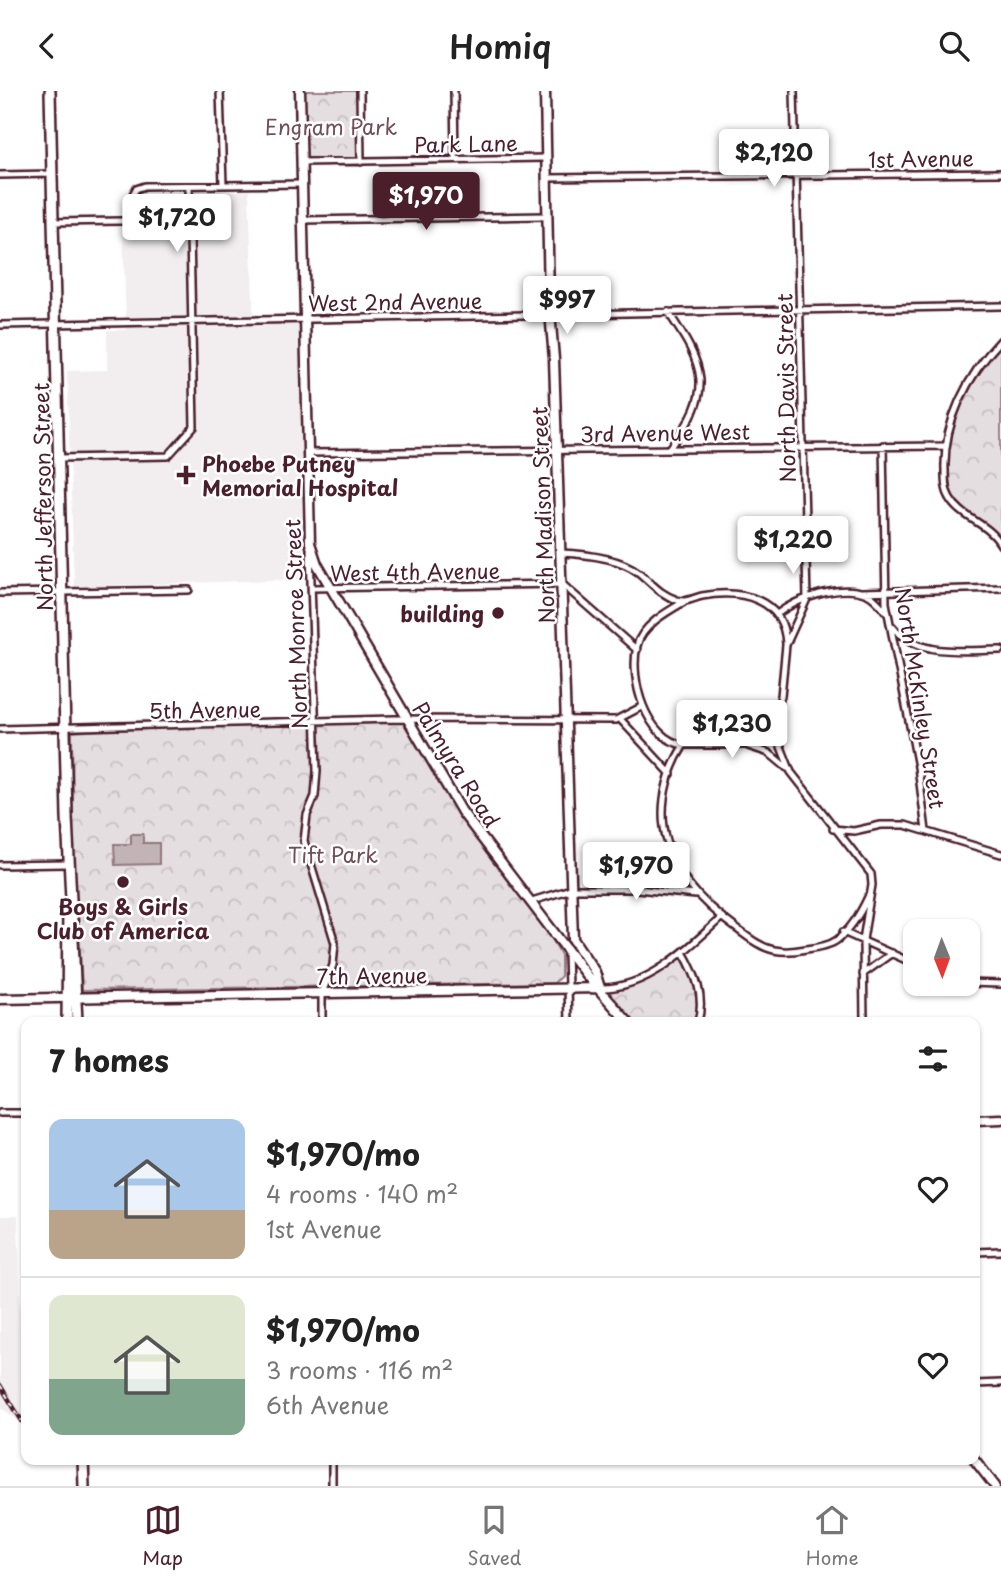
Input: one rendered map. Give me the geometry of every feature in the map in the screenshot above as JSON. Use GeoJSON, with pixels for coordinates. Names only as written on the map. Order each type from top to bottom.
{"type":"FeatureCollection","features":[{"type":"Feature","properties":{"kind":"main road","name":"North Jefferson Street"},"geometry":{"type":"LineString","coordinates":[[50,91],[66,727],[69,902],[66,922],[76,1017]]}},
{"type":"Feature","properties":{"kind":"main road","name":"North Monroe Street"},"geometry":{"type":"LineString","coordinates":[[300,91],[310,543]]}},
{"type":"Feature","properties":{"kind":"main road","name":"North Madison Street"},"geometry":{"type":"LineString","coordinates":[[545,91],[547,216],[573,939]]}},
{"type":"Feature","properties":{"kind":"main road","name":"Palmyra Road"},"geometry":{"type":"LineString","coordinates":[[310,543],[317,564],[462,812],[567,950],[624,1017]]}},
{"type":"Feature","properties":{"kind":"main road","name":"Palmyra Road"},"geometry":{"type":"LineString","coordinates":[[573,939],[595,972],[600,988]]}},
{"type":"Feature","properties":{"kind":"main road","name":"7th Avenue"},"geometry":{"type":"LineString","coordinates":[[0,999],[600,988]]}},
{"type":"Feature","properties":{"kind":"main road","name":"North Jefferson Street"},"geometry":{"type":"LineString","coordinates":[[69,1017],[72,998]]}},
{"type":"Feature","properties":{"kind":"main road"},"geometry":{"type":"LineString","coordinates":[[980,1120],[1001,1119]]}},
{"type":"Feature","properties":{"kind":"main road"},"geometry":{"type":"LineString","coordinates":[[83,1465],[84,1486]]}},
{"type":"Feature","properties":{"kind":"main road"},"geometry":{"type":"LineString","coordinates":[[979,1465],[995,1486]]}},
{"type":"Feature","properties":{"kind":"street"},"geometry":{"type":"LineString","coordinates":[[220,91],[223,185]]}},
{"type":"Feature","properties":{"kind":"street"},"geometry":{"type":"LineString","coordinates":[[360,91],[361,162]]}},
{"type":"Feature","properties":{"kind":"street"},"geometry":{"type":"LineString","coordinates":[[454,91],[455,159]]}},
{"type":"Feature","properties":{"kind":"street","name":"North Davis Street"},"geometry":{"type":"LineString","coordinates":[[772,725],[781,695],[786,645],[807,599],[794,91]]}},
{"type":"Feature","properties":{"kind":"street","name":"Park Lane"},"geometry":{"type":"LineString","coordinates":[[302,162],[546,158]]}},
{"type":"Feature","properties":{"kind":"street","name":"1st Avenue"},"geometry":{"type":"LineString","coordinates":[[547,179],[1001,173]]}},
{"type":"Feature","properties":{"kind":"street"},"geometry":{"type":"LineString","coordinates":[[0,175],[52,174]]}},
{"type":"Feature","properties":{"kind":"street"},"geometry":{"type":"LineString","coordinates":[[134,220],[133,194],[136,189],[302,184]]}},
{"type":"Feature","properties":{"kind":"street"},"geometry":{"type":"LineString","coordinates":[[58,458],[168,456],[194,427],[189,186]]}},
{"type":"Feature","properties":{"kind":"street"},"geometry":{"type":"LineString","coordinates":[[303,220],[547,216]]}},
{"type":"Feature","properties":{"kind":"street"},"geometry":{"type":"LineString","coordinates":[[53,222],[190,220]]}},
{"type":"Feature","properties":{"kind":"street","name":"West 2nd Avenue"},"geometry":{"type":"LineString","coordinates":[[0,325],[1001,306]]}},
{"type":"Feature","properties":{"kind":"street"},"geometry":{"type":"LineString","coordinates":[[668,311],[695,354],[701,378],[696,408],[671,447]]}},
{"type":"Feature","properties":{"kind":"street"},"geometry":{"type":"LineString","coordinates":[[1001,340],[960,401],[944,446],[945,487],[950,499],[988,530],[1001,545]]}},
{"type":"Feature","properties":{"kind":"street","name":"3rd Avenue West"},"geometry":{"type":"LineString","coordinates":[[308,453],[802,445],[944,446]]}},
{"type":"Feature","properties":{"kind":"street","name":"North McKinley Street"},"geometry":{"type":"LineString","coordinates":[[883,445],[888,615],[918,767],[926,831]]}},
{"type":"Feature","properties":{"kind":"street","name":"North Monroe Street"},"geometry":{"type":"LineString","coordinates":[[310,543],[316,785],[304,838],[334,937],[332,965],[322,993],[323,1017]]}},
{"type":"Feature","properties":{"kind":"street"},"geometry":{"type":"LineString","coordinates":[[561,553],[620,563],[637,571],[658,592],[684,602]]}},
{"type":"Feature","properties":{"kind":"street"},"geometry":{"type":"LineString","coordinates":[[562,584],[637,650]]}},
{"type":"Feature","properties":{"kind":"street","name":"West 4th Avenue"},"geometry":{"type":"LineString","coordinates":[[312,588],[562,584]]}},
{"type":"Feature","properties":{"kind":"street"},"geometry":{"type":"LineString","coordinates":[[777,614],[807,599],[830,593],[1001,588]]}},
{"type":"Feature","properties":{"kind":"street"},"geometry":{"type":"LineString","coordinates":[[0,593],[189,590]]}},
{"type":"Feature","properties":{"kind":"street"},"geometry":{"type":"LineString","coordinates":[[862,592],[873,597],[888,615]]}},
{"type":"Feature","properties":{"kind":"street"},"geometry":{"type":"LineString","coordinates":[[786,645],[784,628],[777,614],[761,600],[742,594],[703,596],[684,602],[641,636],[637,650],[643,706],[650,721],[667,739],[684,745],[748,746],[769,754],[791,772],[833,829],[866,866],[872,879],[863,940],[864,1017]]}},
{"type":"Feature","properties":{"kind":"street"},"geometry":{"type":"LineString","coordinates":[[890,624],[905,641],[922,648],[1001,649]]}},
{"type":"Feature","properties":{"kind":"street"},"geometry":{"type":"LineString","coordinates":[[643,706],[620,719],[671,774]]}},
{"type":"Feature","properties":{"kind":"street","name":"5th Avenue"},"geometry":{"type":"LineString","coordinates":[[0,729],[408,720],[620,719]]}},
{"type":"Feature","properties":{"kind":"street"},"geometry":{"type":"LineString","coordinates":[[748,746],[763,736],[772,725],[791,772]]}},
{"type":"Feature","properties":{"kind":"street"},"geometry":{"type":"LineString","coordinates":[[684,745],[665,791],[663,816],[671,851],[688,885],[722,917],[753,940],[773,950],[811,948],[836,940],[860,913],[871,891]]}},
{"type":"Feature","properties":{"kind":"street"},"geometry":{"type":"LineString","coordinates":[[833,829],[854,831],[892,825],[926,831],[969,847],[1001,854]]}},
{"type":"Feature","properties":{"kind":"street"},"geometry":{"type":"LineString","coordinates":[[637,889],[671,851]]}},
{"type":"Feature","properties":{"kind":"street"},"geometry":{"type":"LineString","coordinates":[[0,865],[68,864]]}},
{"type":"Feature","properties":{"kind":"street"},"geometry":{"type":"LineString","coordinates":[[532,901],[571,889],[637,889],[697,895]]}},
{"type":"Feature","properties":{"kind":"street","name":"7th Avenue"},"geometry":{"type":"LineString","coordinates":[[600,988],[621,988],[683,952],[722,917]]}},
{"type":"Feature","properties":{"kind":"street"},"geometry":{"type":"LineString","coordinates":[[843,932],[903,958]]}},
{"type":"Feature","properties":{"kind":"street"},"geometry":{"type":"LineString","coordinates":[[567,950],[569,1017]]}},
{"type":"Feature","properties":{"kind":"street"},"geometry":{"type":"LineString","coordinates":[[683,952],[698,985],[702,1007],[699,1017]]}},
{"type":"Feature","properties":{"kind":"street"},"geometry":{"type":"LineString","coordinates":[[863,974],[892,953]]}},
{"type":"Feature","properties":{"kind":"street"},"geometry":{"type":"LineString","coordinates":[[980,983],[1001,984]]}},
{"type":"Feature","properties":{"kind":"street"},"geometry":{"type":"LineString","coordinates":[[0,1113],[21,1113]]}},
{"type":"Feature","properties":{"kind":"street"},"geometry":{"type":"LineString","coordinates":[[980,1252],[1001,1251]]}},
{"type":"Feature","properties":{"kind":"street"},"geometry":{"type":"LineString","coordinates":[[980,1384],[1001,1383]]}},
{"type":"Feature","properties":{"kind":"street"},"geometry":{"type":"LineString","coordinates":[[332,1465],[332,1486]]}},
{"type":"Feature","properties":{"kind":"shaded area","name":"Phoebe Putney Memorial Hospital"},"geometry":{"type":"Polygon","coordinates":[[[193,191],[249,191],[254,325],[300,324],[303,579],[74,587],[67,371],[107,370],[107,330],[126,330],[123,226],[192,223],[193,191]]]}},
{"type":"Feature","properties":{"kind":"shaded area"},"geometry":{"type":"Polygon","coordinates":[[[131,834],[143,834],[143,843],[159,843],[159,864],[115,865],[114,844],[131,844],[131,834]]]}},
{"type":"Feature","properties":{"kind":"shaded area"},"geometry":{"type":"Polygon","coordinates":[[[0,1216],[18,1216],[21,1423],[0,1407],[0,1216]]]}},
{"type":"Feature","properties":{"kind":"green space","name":"Engram Park"},"geometry":{"type":"Polygon","coordinates":[[[300,91],[360,91],[360,161],[302,162],[300,91]]]}},
{"type":"Feature","properties":{"kind":"green space"},"geometry":{"type":"Polygon","coordinates":[[[1001,341],[1001,543],[984,525],[956,504],[946,485],[943,464],[953,419],[976,376],[1001,341]]]}},
{"type":"Feature","properties":{"kind":"green space","name":"Tift Park"},"geometry":{"type":"Polygon","coordinates":[[[407,721],[461,812],[532,902],[561,955],[561,976],[554,983],[82,990],[78,906],[74,898],[72,732],[168,726],[407,721]]]}},
{"type":"Feature","properties":{"kind":"green space"},"geometry":{"type":"Polygon","coordinates":[[[683,953],[696,986],[697,1017],[622,1017],[601,990],[621,988],[683,953]]]}},
{"type":"Feature","properties":{"kind":"railway"},"geometry":{"type":"LineString","coordinates":[[0,1385],[21,1419]]}},
{"type":"Feature","properties":{"kind":"place","name":"Phoebe Putney Memorial Hospital"},"geometry":{"type":"Point","coordinates":[186,475]}},
{"type":"Feature","properties":{"kind":"place","name":"building"},"geometry":{"type":"Point","coordinates":[498,613]}},
{"type":"Feature","properties":{"kind":"place","name":"Boys & Girls Club of America"},"geometry":{"type":"Point","coordinates":[123,882]}}]}
